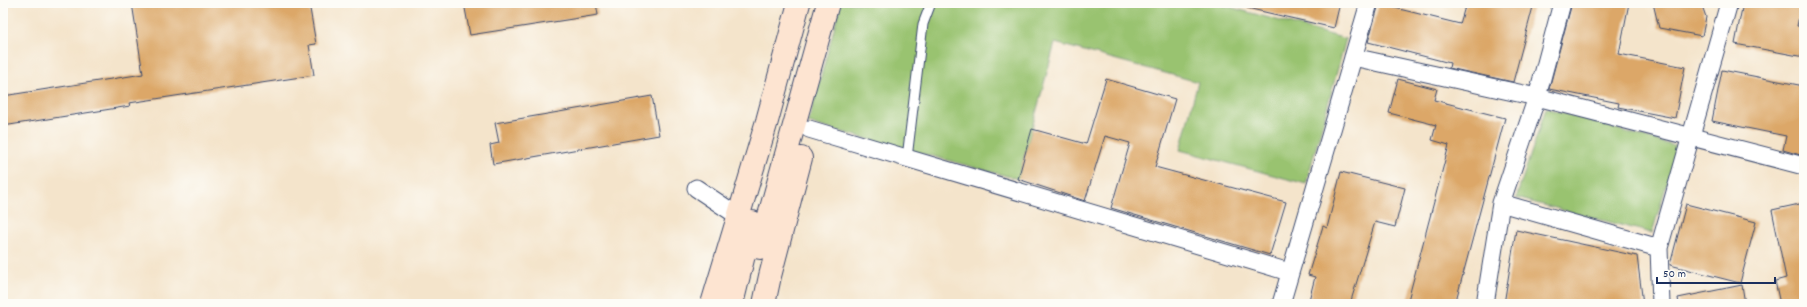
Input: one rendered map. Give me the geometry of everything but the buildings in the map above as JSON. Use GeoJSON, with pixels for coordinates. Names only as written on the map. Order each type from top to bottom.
{"type":"FeatureCollection","features":[{"type":"Feature","properties":{"kind":"main road"},"geometry":{"type":"LineString","coordinates":[[712,304],[767,121],[799,3]]}},
{"type":"Feature","properties":{"kind":"main road"},"geometry":{"type":"LineString","coordinates":[[747,304],[752,276],[770,210],[795,102],[813,3]]}},
{"type":"Feature","properties":{"kind":"main road"},"geometry":{"type":"LineString","coordinates":[[732,304],[757,200],[795,102],[828,3]]}},
{"type":"Feature","properties":{"kind":"main road"},"geometry":{"type":"LineString","coordinates":[[764,304],[786,208],[809,129],[842,3]]}},
{"type":"Feature","properties":{"kind":"street"},"geometry":{"type":"LineString","coordinates":[[1281,304],[1289,272],[1368,3]]}},
{"type":"Feature","properties":{"kind":"street"},"geometry":{"type":"LineString","coordinates":[[1485,304],[1501,203],[1537,97],[1562,3]]}},
{"type":"Feature","properties":{"kind":"street"},"geometry":{"type":"LineString","coordinates":[[1661,304],[1659,248],[1729,3]]}},
{"type":"Feature","properties":{"kind":"street"},"geometry":{"type":"LineString","coordinates":[[1353,57],[1537,97],[1804,166]]}},
{"type":"Feature","properties":{"kind":"street"},"geometry":{"type":"LineString","coordinates":[[809,129],[1289,272]]}},
{"type":"Feature","properties":{"kind":"street"},"geometry":{"type":"LineString","coordinates":[[696,188],[738,216]]}},
{"type":"Feature","properties":{"kind":"street"},"geometry":{"type":"LineString","coordinates":[[1501,203],[1659,248]]}},
{"type":"Feature","properties":{"kind":"lane"},"geometry":{"type":"LineString","coordinates":[[907,158],[923,24],[931,3]]}},
{"type":"Feature","properties":{"kind":"green space"},"geometry":{"type":"Polygon","coordinates":[[[841,3],[1215,3],[1346,39],[1306,184],[1180,150],[1198,82],[1055,43],[1018,179],[808,123],[841,3]]]}},
{"type":"Feature","properties":{"kind":"green space"},"geometry":{"type":"Polygon","coordinates":[[[1546,108],[1678,147],[1652,233],[1516,198],[1546,108]]]}}]}
